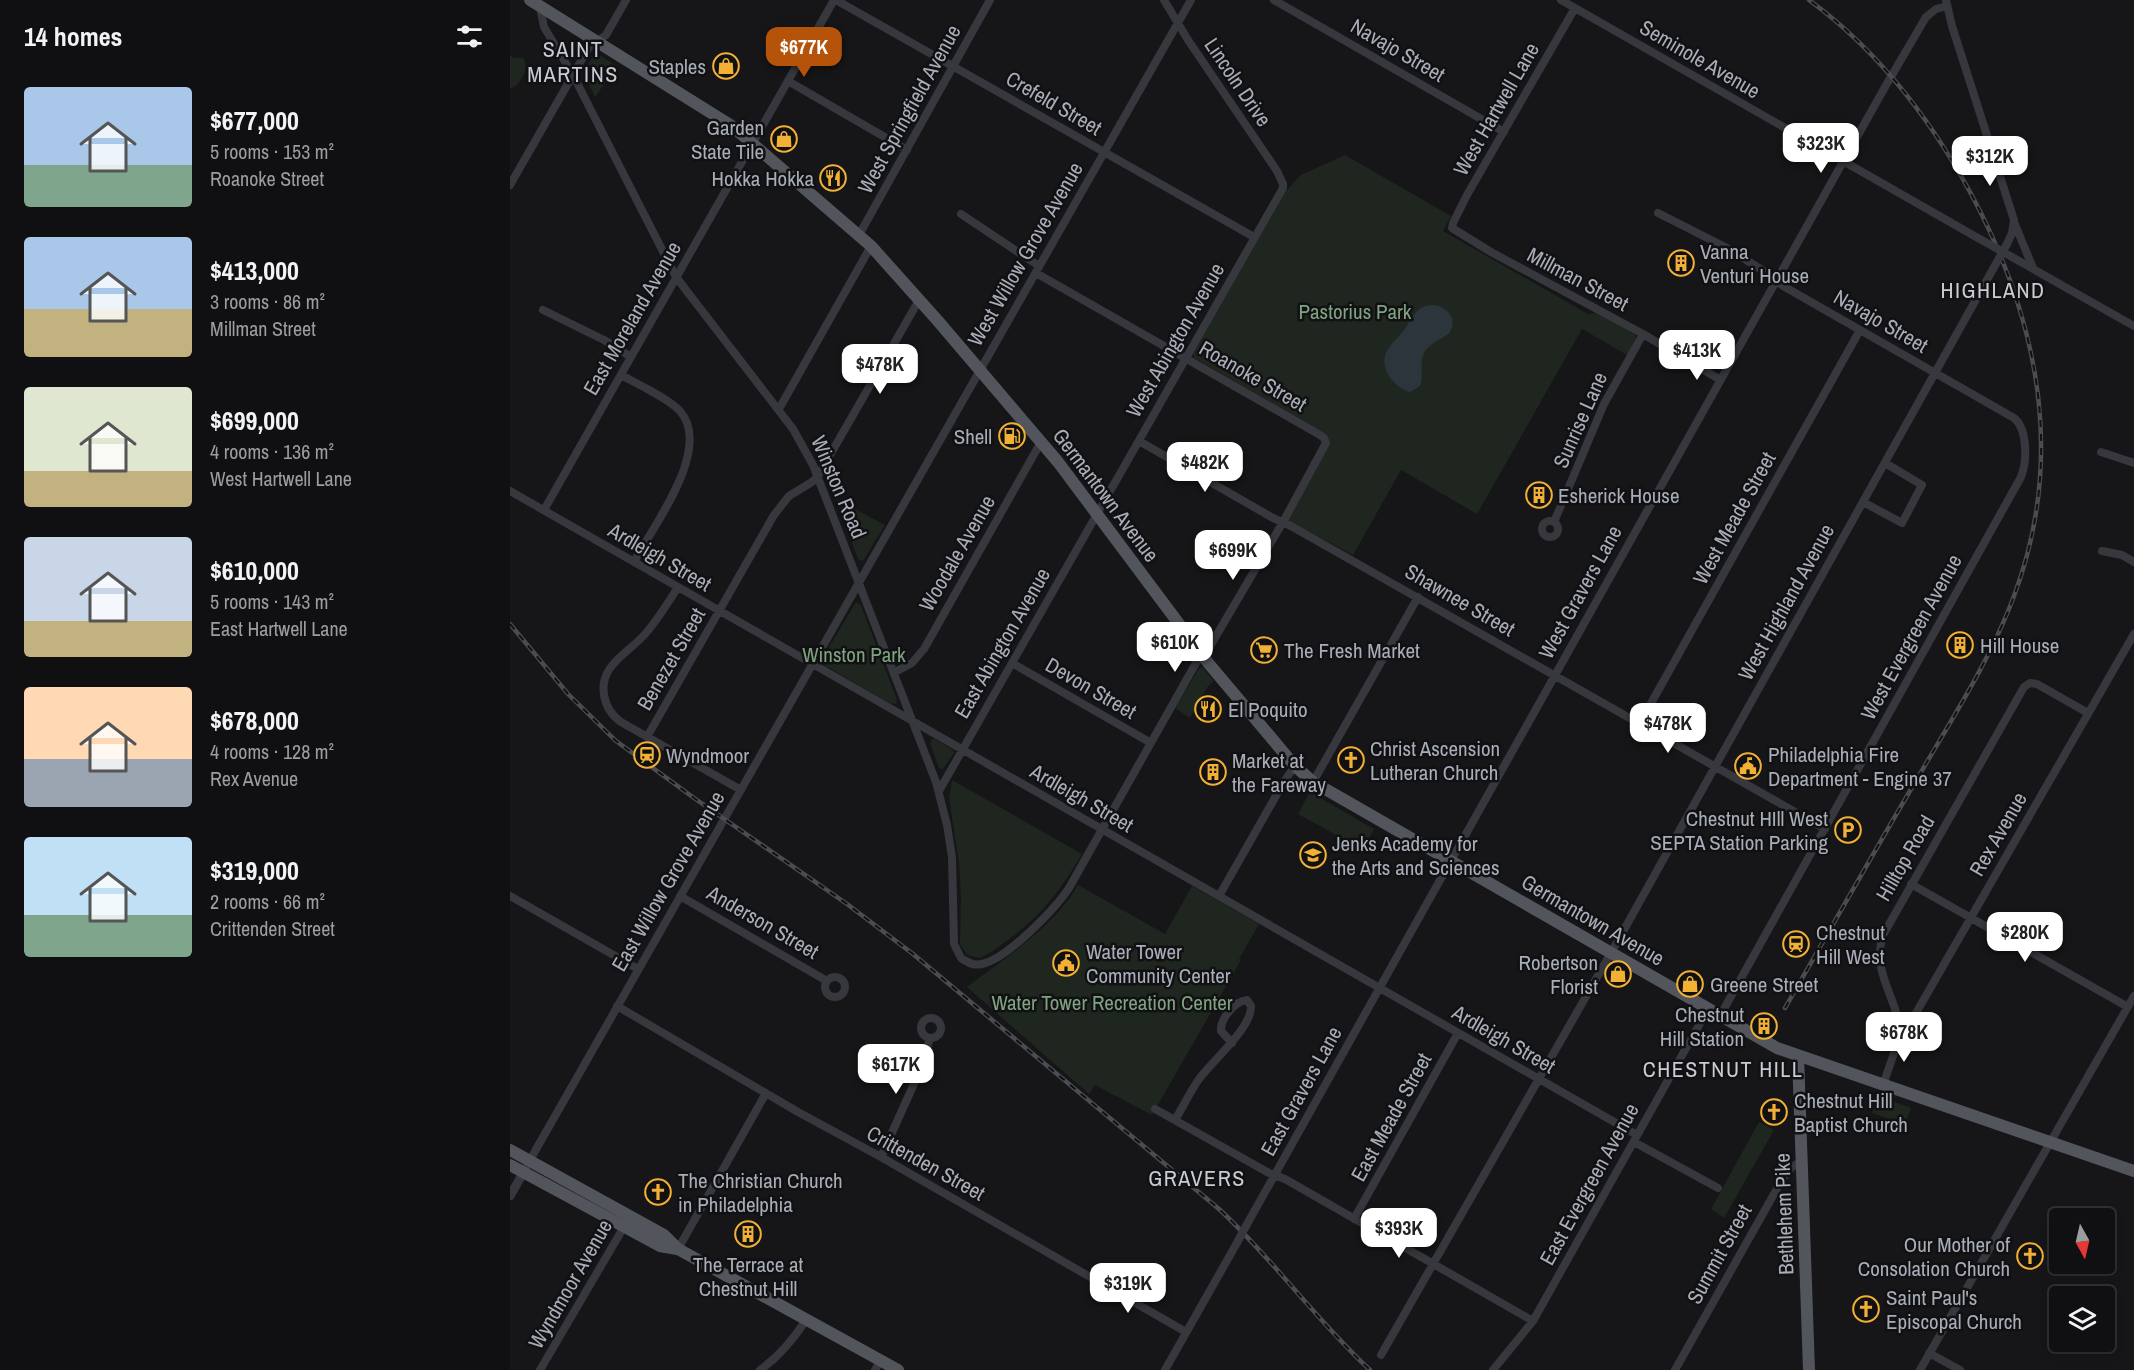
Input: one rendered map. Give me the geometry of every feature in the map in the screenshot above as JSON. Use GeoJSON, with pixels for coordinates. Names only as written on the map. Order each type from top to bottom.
{"type":"FeatureCollection","features":[{"type":"Feature","properties":{"kind":"main road","name":"Germantown Avenue"},"geometry":{"type":"LineString","coordinates":[[535,3],[725,121],[871,246],[1041,442],[1202,655],[1295,766],[1313,782],[1777,1048],[2134,1171]]}},
{"type":"Feature","properties":{"kind":"main road","name":"Bethlehem Pike"},"geometry":{"type":"LineString","coordinates":[[1798,1056],[1809,1370]]}},
{"type":"Feature","properties":{"kind":"main road"},"geometry":{"type":"LineString","coordinates":[[510,1150],[630,1215],[664,1235],[678,1249],[806,1320],[878,1365],[898,1370]]}},
{"type":"Feature","properties":{"kind":"main road"},"geometry":{"type":"LineString","coordinates":[[510,1165],[660,1246],[678,1249]]}},
{"type":"Feature","properties":{"kind":"street"},"geometry":{"type":"LineString","coordinates":[[510,185],[589,47],[606,35],[626,0]]}},
{"type":"Feature","properties":{"kind":"street","name":"Crefeld Street"},"geometry":{"type":"LineString","coordinates":[[835,0],[1254,237]]}},
{"type":"Feature","properties":{"kind":"street","name":"East Moreland Avenue"},"geometry":{"type":"LineString","coordinates":[[544,510],[835,0]]}},
{"type":"Feature","properties":{"kind":"street","name":"West Springfield Avenue"},"geometry":{"type":"LineString","coordinates":[[859,235],[990,0]]}},
{"type":"Feature","properties":{"kind":"street","name":"Lincoln Drive"},"geometry":{"type":"LineString","coordinates":[[1164,0],[1277,171],[1283,184]]}},
{"type":"Feature","properties":{"kind":"street","name":"West Willow Grove Avenue"},"geometry":{"type":"LineString","coordinates":[[980,370],[1191,0]]}},
{"type":"Feature","properties":{"kind":"street","name":"Navajo Street"},"geometry":{"type":"LineString","coordinates":[[1274,0],[1504,132]]}},
{"type":"Feature","properties":{"kind":"street","name":"Seminole Avenue"},"geometry":{"type":"LineString","coordinates":[[1561,0],[1978,238],[2005,248],[2012,257],[2134,326]]}},
{"type":"Feature","properties":{"kind":"street","name":"Winston Road"},"geometry":{"type":"LineString","coordinates":[[535,3],[544,27],[573,75],[676,277],[778,409],[802,443],[818,476],[939,791],[947,825],[952,864],[954,944],[958,955],[965,962],[976,965],[992,960],[1037,924],[1065,894],[1102,830]]}},
{"type":"Feature","properties":{"kind":"street"},"geometry":{"type":"LineString","coordinates":[[1946,3],[2014,220],[2032,268]]}},
{"type":"Feature","properties":{"kind":"street","name":"West Gravers Lane"},"geometry":{"type":"LineString","coordinates":[[1451,861],[1719,379],[1920,25],[1932,12],[1946,3]]}},
{"type":"Feature","properties":{"kind":"street","name":"West Hartwell Lane"},"geometry":{"type":"LineString","coordinates":[[1452,228],[1457,214],[1575,8]]}},
{"type":"Feature","properties":{"kind":"street"},"geometry":{"type":"LineString","coordinates":[[788,81],[907,150]]}},
{"type":"Feature","properties":{"kind":"street","name":"West Abington Avenue"},"geometry":{"type":"LineString","coordinates":[[1097,514],[1281,192],[1283,184]]}},
{"type":"Feature","properties":{"kind":"street","name":"Navajo Street"},"geometry":{"type":"LineString","coordinates":[[1658,213],[1727,248],[1860,330],[2014,418],[2022,426]]}},
{"type":"Feature","properties":{"kind":"street","name":"Roanoke Street"},"geometry":{"type":"LineString","coordinates":[[961,214],[1037,269],[1320,435],[1325,441],[1324,447],[1283,522]]}},
{"type":"Feature","properties":{"kind":"street","name":"West Highland Avenue"},"geometry":{"type":"LineString","coordinates":[[1381,1355],[1611,953],[2005,248],[2012,233],[2014,220]]}},
{"type":"Feature","properties":{"kind":"street","name":"Millman Street"},"geometry":{"type":"LineString","coordinates":[[1452,228],[1719,379]]}},
{"type":"Feature","properties":{"kind":"street"},"geometry":{"type":"LineString","coordinates":[[778,409],[871,246]]}},
{"type":"Feature","properties":{"kind":"street","name":"Benezet Street"},"geometry":{"type":"LineString","coordinates":[[647,737],[779,506],[794,492],[818,476],[919,300]]}},
{"type":"Feature","properties":{"kind":"street"},"geometry":{"type":"LineString","coordinates":[[543,310],[598,337],[631,357]]}},
{"type":"Feature","properties":{"kind":"street","name":"West Meade Street"},"geometry":{"type":"LineString","coordinates":[[1640,723],[1860,330]]}},
{"type":"Feature","properties":{"kind":"street","name":"Sunrise Lane"},"geometry":{"type":"LineString","coordinates":[[1554,522],[1604,404],[1643,334]]}},
{"type":"Feature","properties":{"kind":"street","name":"East Willow Grove Avenue"},"geometry":{"type":"LineString","coordinates":[[530,1160],[980,370]]}},
{"type":"Feature","properties":{"kind":"street"},"geometry":{"type":"LineString","coordinates":[[621,375],[676,407],[686,420],[691,437],[689,456],[680,480],[634,562]]}},
{"type":"Feature","properties":{"kind":"street","name":"West Evergreen Avenue"},"geometry":{"type":"LineString","coordinates":[[1720,1016],[2021,477],[2024,469],[2022,426]]}},
{"type":"Feature","properties":{"kind":"street","name":"Shawnee Street"},"geometry":{"type":"LineString","coordinates":[[1139,441],[1825,829]]}},
{"type":"Feature","properties":{"kind":"street","name":"Woodale Avenue"},"geometry":{"type":"LineString","coordinates":[[894,672],[912,663],[924,649],[1041,442]]}},
{"type":"Feature","properties":{"kind":"street"},"geometry":{"type":"LineString","coordinates":[[2101,452],[2134,463]]}},
{"type":"Feature","properties":{"kind":"street"},"geometry":{"type":"LineString","coordinates":[[1863,502],[1902,523],[1922,485],[1885,463]]}},
{"type":"Feature","properties":{"kind":"street","name":"Ardleigh Street"},"geometry":{"type":"LineString","coordinates":[[510,491],[1538,1079],[1718,1188]]}},
{"type":"Feature","properties":{"kind":"street","name":"East Abington Avenue"},"geometry":{"type":"LineString","coordinates":[[939,791],[1097,514]]}},
{"type":"Feature","properties":{"kind":"street"},"geometry":{"type":"LineString","coordinates":[[1102,830],[1196,663],[1209,648],[1283,522]]}},
{"type":"Feature","properties":{"kind":"street"},"geometry":{"type":"LineString","coordinates":[[2102,551],[2122,555],[2134,562]]}},
{"type":"Feature","properties":{"kind":"street"},"geometry":{"type":"LineString","coordinates":[[678,587],[646,633],[607,671],[603,681],[606,705],[611,715],[741,790]]}},
{"type":"Feature","properties":{"kind":"street"},"geometry":{"type":"LineString","coordinates":[[1313,782],[1418,597]]}},
{"type":"Feature","properties":{"kind":"street","name":"Rex Avenue"},"geometry":{"type":"LineString","coordinates":[[1882,1085],[1901,1033],[1916,1013],[2134,634]]}},
{"type":"Feature","properties":{"kind":"street","name":"Devon Street"},"geometry":{"type":"LineString","coordinates":[[1012,663],[1151,743]]}},
{"type":"Feature","properties":{"kind":"street","name":"Hilltop Road"},"geometry":{"type":"LineString","coordinates":[[1901,1033],[1881,970],[1880,949],[1887,926],[2024,687],[2030,682],[2037,684],[2088,713]]}},
{"type":"Feature","properties":{"kind":"street"},"geometry":{"type":"LineString","coordinates":[[1219,896],[1295,766]]}},
{"type":"Feature","properties":{"kind":"street","name":"East Gravers Lane"},"geometry":{"type":"LineString","coordinates":[[1165,1370],[1451,861]]}},
{"type":"Feature","properties":{"kind":"street"},"geometry":{"type":"LineString","coordinates":[[1911,884],[2128,1007]]}},
{"type":"Feature","properties":{"kind":"street"},"geometry":{"type":"LineString","coordinates":[[510,896],[638,969]]}},
{"type":"Feature","properties":{"kind":"street","name":"Anderson Street"},"geometry":{"type":"LineString","coordinates":[[680,896],[827,981]]}},
{"type":"Feature","properties":{"kind":"street"},"geometry":{"type":"LineString","coordinates":[[1920,1370],[2134,996]]}},
{"type":"Feature","properties":{"kind":"street"},"geometry":{"type":"LineString","coordinates":[[1175,1120],[1198,1080],[1232,1042],[1251,1013],[1251,1006],[1247,1000],[1236,1004],[1221,1024],[1221,1031],[1232,1042]]}},
{"type":"Feature","properties":{"kind":"street","name":"Crittenden Street"},"geometry":{"type":"LineString","coordinates":[[617,1006],[1186,1332]]}},
{"type":"Feature","properties":{"kind":"street","name":"East Evergreen Avenue"},"geometry":{"type":"LineString","coordinates":[[1493,1370],[1533,1321],[1707,1009]]}},
{"type":"Feature","properties":{"kind":"street","name":"East Meade Street"},"geometry":{"type":"LineString","coordinates":[[1354,1219],[1458,1033]]}},
{"type":"Feature","properties":{"kind":"street"},"geometry":{"type":"LineString","coordinates":[[881,1157],[922,1066],[930,1038]]}},
{"type":"Feature","properties":{"kind":"street"},"geometry":{"type":"LineString","coordinates":[[678,1249],[766,1093]]}},
{"type":"Feature","properties":{"kind":"street"},"geometry":{"type":"LineString","coordinates":[[1155,1109],[1533,1321]]}},
{"type":"Feature","properties":{"kind":"street"},"geometry":{"type":"LineString","coordinates":[[510,1196],[530,1160]]}},
{"type":"Feature","properties":{"kind":"street","name":"Summit Street"},"geometry":{"type":"LineString","coordinates":[[1675,1370],[1783,1178],[1792,1167],[1802,1161]]}},
{"type":"Feature","properties":{"kind":"street","name":"Wyndmoor Avenue"},"geometry":{"type":"LineString","coordinates":[[540,1370],[630,1215]]}},
{"type":"Feature","properties":{"kind":"street"},"geometry":{"type":"LineString","coordinates":[[760,1370],[787,1348],[806,1320]]}},
{"type":"Feature","properties":{"kind":"street"},"geometry":{"type":"LineString","coordinates":[[1929,1353],[1960,1370]]}},
{"type":"Feature","properties":{"kind":"green space"},"geometry":{"type":"Polygon","coordinates":[[[596,53],[617,66],[595,97],[583,71],[596,53]]]}},
{"type":"Feature","properties":{"kind":"green space"},"geometry":{"type":"Polygon","coordinates":[[[510,55],[514,58],[523,58],[525,71],[518,84],[510,89],[510,55]]]}},
{"type":"Feature","properties":{"kind":"green space","name":"Pastorius Park"},"geometry":{"type":"Polygon","coordinates":[[[1345,155],[1451,216],[1443,231],[1588,314],[1596,313],[1634,334],[1636,338],[1627,355],[1582,329],[1477,514],[1401,470],[1353,555],[1288,519],[1329,442],[1327,435],[1194,358],[1193,354],[1285,192],[1301,175],[1345,155]]]}},
{"type":"Feature","properties":{"kind":"green space"},"geometry":{"type":"Polygon","coordinates":[[[836,499],[885,525],[863,561],[858,559],[836,499]]]}},
{"type":"Feature","properties":{"kind":"green space","name":"Winston Park"},"geometry":{"type":"Polygon","coordinates":[[[856,602],[861,605],[897,700],[896,704],[889,703],[821,663],[856,602]]]}},
{"type":"Feature","properties":{"kind":"green space"},"geometry":{"type":"Polygon","coordinates":[[[1200,667],[1214,681],[1208,686],[1190,718],[1175,708],[1200,667]]]}},
{"type":"Feature","properties":{"kind":"green space"},"geometry":{"type":"Polygon","coordinates":[[[932,739],[953,750],[954,753],[943,769],[939,768],[930,743],[932,739]]]}},
{"type":"Feature","properties":{"kind":"green space","name":"Water Tower Recreation Center"},"geometry":{"type":"Polygon","coordinates":[[[952,780],[1082,854],[1066,880],[1041,911],[1021,930],[980,958],[967,955],[960,944],[959,863],[949,798],[952,780]]]}},
{"type":"Feature","properties":{"kind":"green space"},"geometry":{"type":"Polygon","coordinates":[[[1310,792],[1374,829],[1363,850],[1298,814],[1310,792]]]}},
{"type":"Feature","properties":{"kind":"green space","name":"Water Tower Recreation Center"},"geometry":{"type":"Polygon","coordinates":[[[1078,885],[1165,934],[1192,886],[1259,924],[1239,959],[1241,960],[1152,1115],[1095,1085],[1089,1094],[967,987],[1042,928],[1056,915],[1078,885]]]}},
{"type":"Feature","properties":{"kind":"green space"},"geometry":{"type":"Polygon","coordinates":[[[1878,1096],[1911,1108],[1905,1124],[1872,1113],[1878,1096]]]}},
{"type":"Feature","properties":{"kind":"green space"},"geometry":{"type":"Polygon","coordinates":[[[1759,1122],[1774,1130],[1724,1218],[1711,1209],[1759,1122]]]}},
{"type":"Feature","properties":{"kind":"shaded area"},"geometry":{"type":"Polygon","coordinates":[[[1433,305],[1446,310],[1452,318],[1452,327],[1448,334],[1431,345],[1424,353],[1420,386],[1410,392],[1404,390],[1390,377],[1384,359],[1415,313],[1433,305]]]}},
{"type":"Feature","properties":{"kind":"railway"},"geometry":{"type":"LineString","coordinates":[[1785,1008],[1994,644],[2014,596],[2029,547],[2038,498],[2041,450],[2039,401],[2031,354],[2019,306],[2002,259],[1981,213],[1947,152],[1907,96],[1862,45],[1809,0]]}},
{"type":"Feature","properties":{"kind":"railway"},"geometry":{"type":"LineString","coordinates":[[510,624],[568,694],[616,741],[847,904],[913,954],[1219,1209],[1370,1370]]}},
{"type":"Feature","properties":{"kind":"place","name":"Staples"},"geometry":{"type":"Point","coordinates":[726,66]}},
{"type":"Feature","properties":{"kind":"place","name":"Garden State Tile"},"geometry":{"type":"Point","coordinates":[784,139]}},
{"type":"Feature","properties":{"kind":"place","name":"Hokka Hokka"},"geometry":{"type":"Point","coordinates":[833,178]}},
{"type":"Feature","properties":{"kind":"place","name":"Vanna Venturi House"},"geometry":{"type":"Point","coordinates":[1681,263]}},
{"type":"Feature","properties":{"kind":"place","name":"Shell"},"geometry":{"type":"Point","coordinates":[1012,436]}},
{"type":"Feature","properties":{"kind":"place","name":"Esherick House"},"geometry":{"type":"Point","coordinates":[1539,495]}},
{"type":"Feature","properties":{"kind":"place","name":"Hill House"},"geometry":{"type":"Point","coordinates":[1960,645]}},
{"type":"Feature","properties":{"kind":"place","name":"The Fresh Market"},"geometry":{"type":"Point","coordinates":[1264,650]}},
{"type":"Feature","properties":{"kind":"place","name":"El Poquito"},"geometry":{"type":"Point","coordinates":[1208,709]}},
{"type":"Feature","properties":{"kind":"place","name":"Wyndmoor"},"geometry":{"type":"Point","coordinates":[647,755]}},
{"type":"Feature","properties":{"kind":"place","name":"Christ Ascension Lutheran Church"},"geometry":{"type":"Point","coordinates":[1351,760]}},
{"type":"Feature","properties":{"kind":"place","name":"Philadelphia Fire Department - Engine 37"},"geometry":{"type":"Point","coordinates":[1748,766]}},
{"type":"Feature","properties":{"kind":"place","name":"Market at the Fareway"},"geometry":{"type":"Point","coordinates":[1213,772]}},
{"type":"Feature","properties":{"kind":"place","name":"Chestnut HIll West SEPTA Station Parking"},"geometry":{"type":"Point","coordinates":[1848,830]}},
{"type":"Feature","properties":{"kind":"place","name":"Jenks Academy for the Arts and Sciences"},"geometry":{"type":"Point","coordinates":[1313,855]}},
{"type":"Feature","properties":{"kind":"place","name":"Chestnut Hill West"},"geometry":{"type":"Point","coordinates":[1796,944]}},
{"type":"Feature","properties":{"kind":"place","name":"Water Tower Community Center"},"geometry":{"type":"Point","coordinates":[1066,963]}},
{"type":"Feature","properties":{"kind":"place","name":"Robertson Florist"},"geometry":{"type":"Point","coordinates":[1618,974]}},
{"type":"Feature","properties":{"kind":"place","name":"Greene Street"},"geometry":{"type":"Point","coordinates":[1690,984]}},
{"type":"Feature","properties":{"kind":"place","name":"Chestnut Hill Station"},"geometry":{"type":"Point","coordinates":[1764,1026]}},
{"type":"Feature","properties":{"kind":"place","name":"Chestnut Hill Baptist Church"},"geometry":{"type":"Point","coordinates":[1774,1112]}},
{"type":"Feature","properties":{"kind":"place","name":"The Christian Church in Philadelphia"},"geometry":{"type":"Point","coordinates":[658,1192]}},
{"type":"Feature","properties":{"kind":"place","name":"The Terrace at Chestnut Hill"},"geometry":{"type":"Point","coordinates":[748,1234]}},
{"type":"Feature","properties":{"kind":"place","name":"Our Mother of Consolation Church"},"geometry":{"type":"Point","coordinates":[2030,1256]}},
{"type":"Feature","properties":{"kind":"place","name":"Saint Paul's Episcopal Church"},"geometry":{"type":"Point","coordinates":[1866,1309]}},
{"type":"Feature","properties":{"kind":"district","name":"SAINT MARTINS"},"geometry":{"type":"Point","coordinates":[573,62]}},
{"type":"Feature","properties":{"kind":"district","name":"HIGHLAND"},"geometry":{"type":"Point","coordinates":[1993,290]}},
{"type":"Feature","properties":{"kind":"district","name":"CHESTNUT HILL"},"geometry":{"type":"Point","coordinates":[1723,1069]}},
{"type":"Feature","properties":{"kind":"district","name":"GRAVERS"},"geometry":{"type":"Point","coordinates":[1197,1178]}}]}
